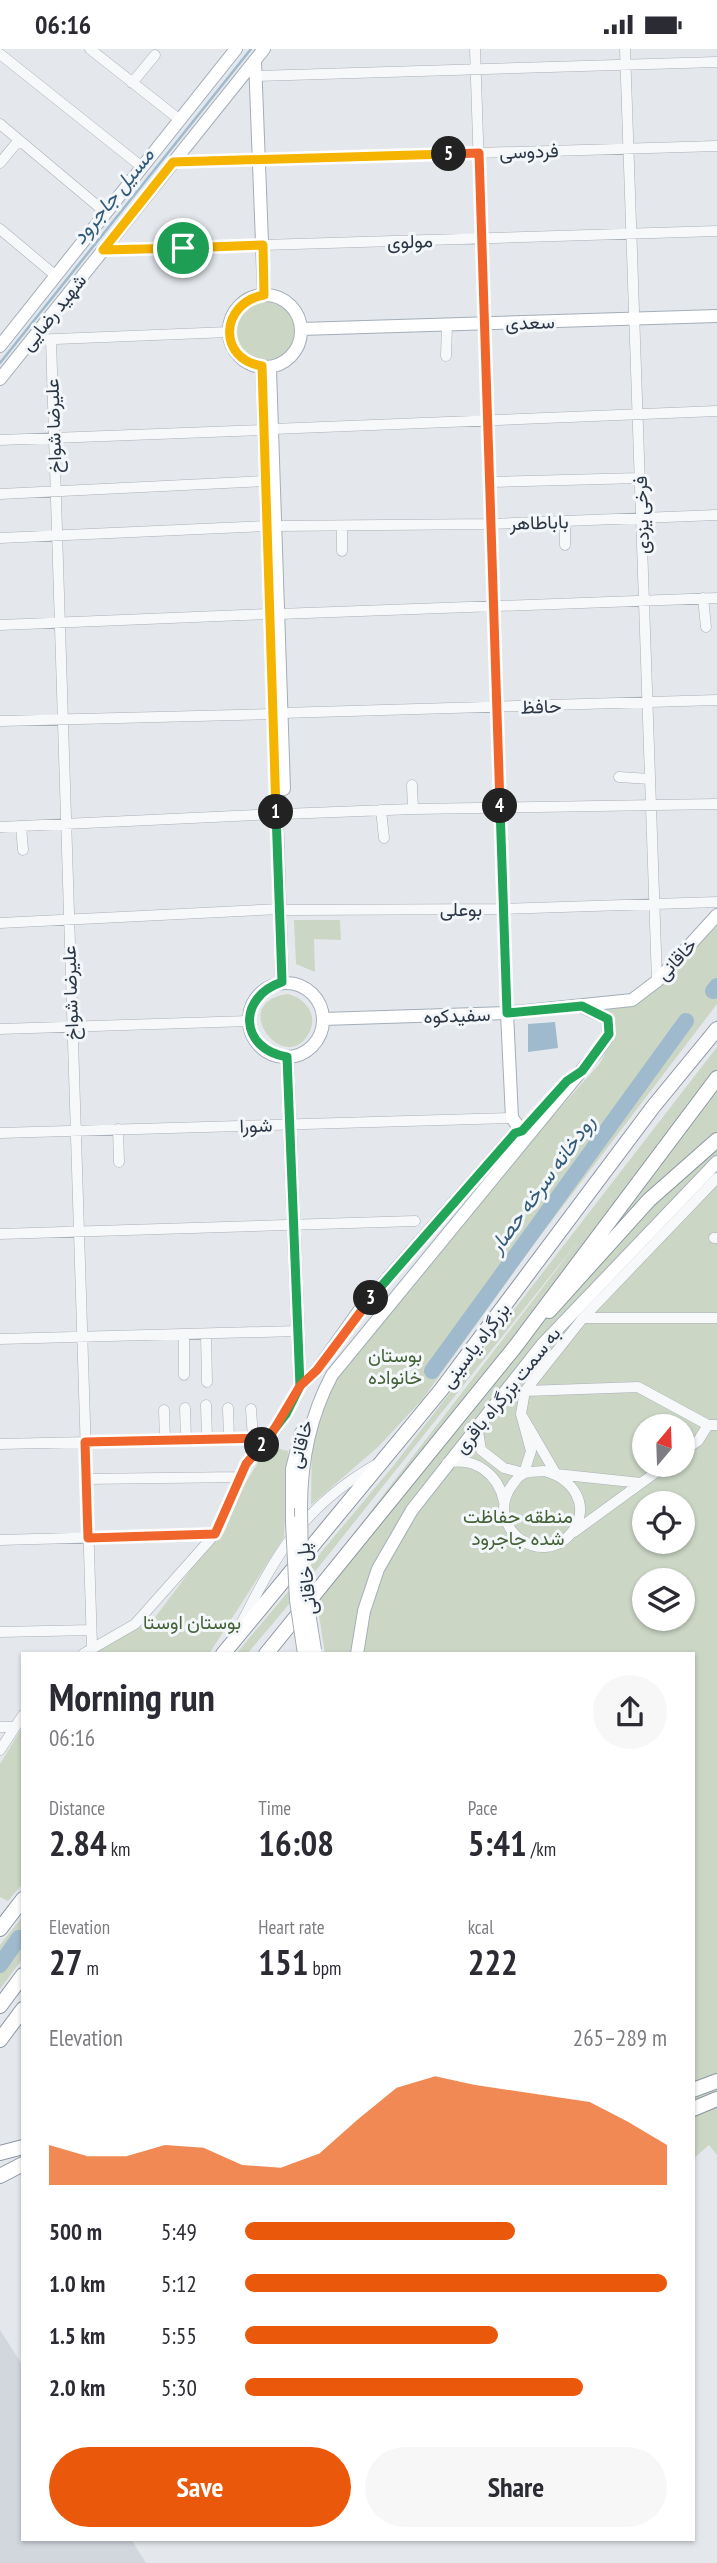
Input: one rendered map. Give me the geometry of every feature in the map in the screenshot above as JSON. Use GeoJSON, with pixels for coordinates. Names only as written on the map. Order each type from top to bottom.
{"type":"FeatureCollection","features":[{"type":"Feature","properties":{"kind":"highway","name":"بزرگراه یاسینی"},"geometry":{"type":"LineString","coordinates":[[226,1650],[388,1457],[653,1107],[716,1030]]}},
{"type":"Feature","properties":{"kind":"highway","name":"بزرگراه یاسینی"},"geometry":{"type":"LineString","coordinates":[[268,1652],[514,1347],[717,1078]]}},
{"type":"Feature","properties":{"kind":"highway"},"geometry":{"type":"LineString","coordinates":[[514,1347],[649,1200],[717,1140]]}},
{"type":"Feature","properties":{"kind":"highway"},"geometry":{"type":"LineString","coordinates":[[0,1929],[21,1902]]}},
{"type":"Feature","properties":{"kind":"highway"},"geometry":{"type":"LineString","coordinates":[[0,2006],[21,1978]]}},
{"type":"Feature","properties":{"kind":"highway"},"geometry":{"type":"LineString","coordinates":[[0,2041],[21,2011]]}},
{"type":"Feature","properties":{"kind":"highway"},"geometry":{"type":"LineString","coordinates":[[695,2090],[717,2081]]}},
{"type":"Feature","properties":{"kind":"highway"},"geometry":{"type":"LineString","coordinates":[[695,2108],[717,2099]]}},
{"type":"Feature","properties":{"kind":"highway"},"geometry":{"type":"LineString","coordinates":[[0,2153],[21,2148]]}},
{"type":"Feature","properties":{"kind":"highway"},"geometry":{"type":"LineString","coordinates":[[0,2176],[21,2165]]}},
{"type":"Feature","properties":{"kind":"main road","name":"شهید رضایی"},"geometry":{"type":"LineString","coordinates":[[0,346],[4,332],[56,276],[236,49]]}},
{"type":"Feature","properties":{"kind":"main road","name":"شهید رضایی"},"geometry":{"type":"LineString","coordinates":[[0,380],[264,49]]}},
{"type":"Feature","properties":{"kind":"main road"},"geometry":{"type":"LineString","coordinates":[[256,60],[264,295]]}},
{"type":"Feature","properties":{"kind":"main road"},"geometry":{"type":"LineString","coordinates":[[264,295],[285,301],[299,318],[301,329],[295,350],[288,359],[266,366],[246,361],[237,353],[229,332],[231,321],[243,302],[264,295]]}},
{"type":"Feature","properties":{"kind":"main road","name":"سعدی"},"geometry":{"type":"LineString","coordinates":[[301,329],[717,316]]}},
{"type":"Feature","properties":{"kind":"main road"},"geometry":{"type":"LineString","coordinates":[[266,366],[286,982]]}},
{"type":"Feature","properties":{"kind":"main road"},"geometry":{"type":"LineString","coordinates":[[268,430],[265,481],[272,526]]}},
{"type":"Feature","properties":{"kind":"main road","name":"خاقانی"},"geometry":{"type":"LineString","coordinates":[[632,1000],[657,981],[717,915]]}},
{"type":"Feature","properties":{"kind":"main road"},"geometry":{"type":"LineString","coordinates":[[286,982],[316,998],[323,1019],[317,1041],[298,1055],[287,1057],[265,1050],[251,1032],[249,1021],[256,999],[264,991],[286,982]]}},
{"type":"Feature","properties":{"kind":"main road","name":"سفیدکوه"},"geometry":{"type":"LineString","coordinates":[[323,1019],[507,1013],[632,1000]]}},
{"type":"Feature","properties":{"kind":"main road"},"geometry":{"type":"LineString","coordinates":[[582,1006],[603,1015],[610,1026],[600,1048],[582,1071]]}},
{"type":"Feature","properties":{"kind":"main road"},"geometry":{"type":"LineString","coordinates":[[300,1386],[317,1370],[359,1311],[515,1133],[522,1131],[512,1118],[507,1013]]}},
{"type":"Feature","properties":{"kind":"main road"},"geometry":{"type":"LineString","coordinates":[[287,1057],[300,1386]]}},
{"type":"Feature","properties":{"kind":"main road","name":"خاقانی"},"geometry":{"type":"LineString","coordinates":[[292,1522],[291,1483],[295,1457],[313,1400],[326,1372],[345,1344],[522,1131],[567,1081],[582,1071]]}},
{"type":"Feature","properties":{"kind":"main road","name":"خاقانی"},"geometry":{"type":"LineString","coordinates":[[301,1508],[306,1445],[318,1403],[332,1375],[363,1333],[582,1071]]}},
{"type":"Feature","properties":{"kind":"main road","name":"به سمت بزرگراه باقری"},"geometry":{"type":"LineString","coordinates":[[357,1652],[364,1611],[378,1569],[398,1528],[477,1425],[588,1295],[717,1162]]}},
{"type":"Feature","properties":{"kind":"main road","name":"پل خاقانی"},"geometry":{"type":"LineString","coordinates":[[301,1508],[302,1569],[312,1652]]}},
{"type":"Feature","properties":{"kind":"main road","name":"پل خاقانی"},"geometry":{"type":"LineString","coordinates":[[292,1522],[296,1600],[312,1652]]}},
{"type":"Feature","properties":{"kind":"street"},"geometry":{"type":"LineString","coordinates":[[90,49],[180,120]]}},
{"type":"Feature","properties":{"kind":"street"},"geometry":{"type":"LineString","coordinates":[[475,49],[507,1013]]}},
{"type":"Feature","properties":{"kind":"street","name":"فرخی یزدی"},"geometry":{"type":"LineString","coordinates":[[625,49],[657,981]]}},
{"type":"Feature","properties":{"kind":"street"},"geometry":{"type":"LineString","coordinates":[[0,54],[142,167]]}},
{"type":"Feature","properties":{"kind":"street"},"geometry":{"type":"LineString","coordinates":[[132,83],[156,55]]}},
{"type":"Feature","properties":{"kind":"street"},"geometry":{"type":"LineString","coordinates":[[257,76],[717,62]]}},
{"type":"Feature","properties":{"kind":"street"},"geometry":{"type":"LineString","coordinates":[[0,124],[106,213]]}},
{"type":"Feature","properties":{"kind":"street"},"geometry":{"type":"LineString","coordinates":[[0,163],[19,140]]}},
{"type":"Feature","properties":{"kind":"street","name":"فردوسی"},"geometry":{"type":"LineString","coordinates":[[173,162],[717,146]]}},
{"type":"Feature","properties":{"kind":"street"},"geometry":{"type":"LineString","coordinates":[[0,229],[56,276]]}},
{"type":"Feature","properties":{"kind":"street","name":"مولوی"},"geometry":{"type":"LineString","coordinates":[[103,250],[717,231]]}},
{"type":"Feature","properties":{"kind":"street"},"geometry":{"type":"LineString","coordinates":[[446,356],[447,325]]}},
{"type":"Feature","properties":{"kind":"street"},"geometry":{"type":"LineString","coordinates":[[31,340],[229,332]]}},
{"type":"Feature","properties":{"kind":"street","name":"علیرضا شواخ"},"geometry":{"type":"LineString","coordinates":[[51,339],[67,921],[92,1646]]}},
{"type":"Feature","properties":{"kind":"street"},"geometry":{"type":"LineString","coordinates":[[0,440],[717,411]]}},
{"type":"Feature","properties":{"kind":"street"},"geometry":{"type":"LineString","coordinates":[[490,482],[639,478]]}},
{"type":"Feature","properties":{"kind":"street"},"geometry":{"type":"LineString","coordinates":[[0,494],[55,489],[265,481]]}},
{"type":"Feature","properties":{"kind":"street","name":"باباطاهر"},"geometry":{"type":"LineString","coordinates":[[0,538],[272,526],[491,524],[717,515]]}},
{"type":"Feature","properties":{"kind":"street"},"geometry":{"type":"LineString","coordinates":[[565,521],[565,545]]}},
{"type":"Feature","properties":{"kind":"street"},"geometry":{"type":"LineString","coordinates":[[342,526],[342,551]]}},
{"type":"Feature","properties":{"kind":"street"},"geometry":{"type":"LineString","coordinates":[[703,598],[706,627]]}},
{"type":"Feature","properties":{"kind":"street"},"geometry":{"type":"LineString","coordinates":[[0,625],[717,598]]}},
{"type":"Feature","properties":{"kind":"street","name":"حافظ"},"geometry":{"type":"LineString","coordinates":[[0,720],[717,700]]}},
{"type":"Feature","properties":{"kind":"street"},"geometry":{"type":"LineString","coordinates":[[619,777],[650,779]]}},
{"type":"Feature","properties":{"kind":"street"},"geometry":{"type":"LineString","coordinates":[[412,785],[413,809]]}},
{"type":"Feature","properties":{"kind":"street"},"geometry":{"type":"LineString","coordinates":[[0,827],[381,810],[717,804]]}},
{"type":"Feature","properties":{"kind":"street"},"geometry":{"type":"LineString","coordinates":[[381,810],[384,838]]}},
{"type":"Feature","properties":{"kind":"street"},"geometry":{"type":"LineString","coordinates":[[21,826],[23,850]]}},
{"type":"Feature","properties":{"kind":"street","name":"بوعلی"},"geometry":{"type":"LineString","coordinates":[[0,923],[284,910],[504,909],[717,902]]}},
{"type":"Feature","properties":{"kind":"street"},"geometry":{"type":"LineString","coordinates":[[0,1029],[249,1021]]}},
{"type":"Feature","properties":{"kind":"street","name":"شورا"},"geometry":{"type":"LineString","coordinates":[[0,1133],[512,1118]]}},
{"type":"Feature","properties":{"kind":"street"},"geometry":{"type":"LineString","coordinates":[[118,1129],[119,1162]]}},
{"type":"Feature","properties":{"kind":"street"},"geometry":{"type":"LineString","coordinates":[[505,1505],[512,1486],[524,1473],[532,1457],[521,1414],[525,1391],[583,1318],[717,1178]]}},
{"type":"Feature","properties":{"kind":"street"},"geometry":{"type":"LineString","coordinates":[[0,1234],[415,1221]]}},
{"type":"Feature","properties":{"kind":"street"},"geometry":{"type":"LineString","coordinates":[[583,1318],[717,1318]]}},
{"type":"Feature","properties":{"kind":"street"},"geometry":{"type":"LineString","coordinates":[[0,1339],[297,1331]]}},
{"type":"Feature","properties":{"kind":"street"},"geometry":{"type":"LineString","coordinates":[[184,1334],[184,1375]]}},
{"type":"Feature","properties":{"kind":"street"},"geometry":{"type":"LineString","coordinates":[[206,1334],[206,1382]]}},
{"type":"Feature","properties":{"kind":"street"},"geometry":{"type":"LineString","coordinates":[[85,1652],[135,1625],[215,1534],[246,1464],[269,1438],[300,1386]]}},
{"type":"Feature","properties":{"kind":"street"},"geometry":{"type":"LineString","coordinates":[[525,1391],[638,1387],[713,1425],[695,1443]]}},
{"type":"Feature","properties":{"kind":"street"},"geometry":{"type":"LineString","coordinates":[[206,1405],[206,1439]]}},
{"type":"Feature","properties":{"kind":"street"},"geometry":{"type":"LineString","coordinates":[[185,1408],[186,1440]]}},
{"type":"Feature","properties":{"kind":"street"},"geometry":{"type":"LineString","coordinates":[[228,1408],[229,1439]]}},
{"type":"Feature","properties":{"kind":"street"},"geometry":{"type":"LineString","coordinates":[[251,1409],[253,1438]]}},
{"type":"Feature","properties":{"kind":"street"},"geometry":{"type":"LineString","coordinates":[[164,1410],[165,1440]]}},
{"type":"Feature","properties":{"kind":"street"},"geometry":{"type":"LineString","coordinates":[[521,1414],[556,1474],[567,1481],[580,1503],[580,1516],[570,1534]]}},
{"type":"Feature","properties":{"kind":"street"},"geometry":{"type":"LineString","coordinates":[[477,1425],[478,1443],[490,1459],[504,1468],[524,1473],[641,1483]]}},
{"type":"Feature","properties":{"kind":"street"},"geometry":{"type":"LineString","coordinates":[[0,1444],[269,1438]]}},
{"type":"Feature","properties":{"kind":"street"},"geometry":{"type":"LineString","coordinates":[[226,1650],[276,1556],[288,1540],[343,1484],[388,1457]]}},
{"type":"Feature","properties":{"kind":"street"},"geometry":{"type":"LineString","coordinates":[[447,1464],[463,1460],[478,1465],[496,1480],[502,1490],[506,1521],[512,1532],[532,1546],[557,1545],[649,1477]]}},
{"type":"Feature","properties":{"kind":"street"},"geometry":{"type":"LineString","coordinates":[[86,1479],[241,1477]]}},
{"type":"Feature","properties":{"kind":"street"},"geometry":{"type":"LineString","coordinates":[[0,1540],[215,1534]]}},
{"type":"Feature","properties":{"kind":"street"},"geometry":{"type":"LineString","coordinates":[[0,1632],[91,1630]]}},
{"type":"Feature","properties":{"kind":"street"},"geometry":{"type":"LineString","coordinates":[[0,1750],[21,1718]]}},
{"type":"Feature","properties":{"kind":"street"},"geometry":{"type":"LineString","coordinates":[[0,1727],[15,1727]]}},
{"type":"Feature","properties":{"kind":"shaded area"},"geometry":{"type":"Polygon","coordinates":[[[0,2330],[21,2363],[21,2541],[132,2541],[146,2563],[0,2563],[0,2330]]]}},
{"type":"Feature","properties":{"kind":"green space"},"geometry":{"type":"Polygon","coordinates":[[[260,302],[272,302],[287,310],[295,325],[295,337],[287,352],[272,360],[260,360],[245,352],[237,337],[237,325],[245,310],[260,302]]]}},
{"type":"Feature","properties":{"kind":"green space"},"geometry":{"type":"Polygon","coordinates":[[[294,920],[340,920],[341,940],[314,939],[315,972],[296,964],[294,920]]]}},
{"type":"Feature","properties":{"kind":"green space","name":"بوستان خانواده"},"geometry":{"type":"Polygon","coordinates":[[[717,926],[717,1004],[534,1244],[422,1400],[378,1447],[311,1505],[312,1439],[335,1381],[520,1153],[600,1063],[615,1036],[615,1026],[609,1012],[594,1009],[644,999],[717,926]]]}},
{"type":"Feature","properties":{"kind":"green space"},"geometry":{"type":"Polygon","coordinates":[[[288,994],[308,1007],[312,1024],[300,1044],[288,1047],[276,1043],[261,1022],[262,1010],[270,1000],[288,994]]]}},
{"type":"Feature","properties":{"kind":"green space","name":"منطقه حفاظت شده جاجرود"},"geometry":{"type":"Polygon","coordinates":[[[717,1047],[717,2155],[709,2145],[695,2157],[695,1652],[325,1652],[318,1608],[308,1593],[583,1235],[249,1652],[238,1652],[394,1465],[717,1047]]]}},
{"type":"Feature","properties":{"kind":"green space","name":"بوستان اوستا"},"geometry":{"type":"Polygon","coordinates":[[[268,1446],[288,1451],[284,1537],[210,1652],[96,1652],[153,1620],[199,1559],[224,1533],[243,1487],[268,1446]]]}},
{"type":"Feature","properties":{"kind":"green space"},"geometry":{"type":"Polygon","coordinates":[[[21,1729],[21,1885],[8,1901],[0,1897],[0,1764],[21,1729]]]}},
{"type":"Feature","properties":{"kind":"green space"},"geometry":{"type":"Polygon","coordinates":[[[21,1919],[21,1961],[0,1989],[0,1945],[21,1919]]]}},
{"type":"Feature","properties":{"kind":"water"},"geometry":{"type":"Polygon","coordinates":[[[555,1022],[558,1048],[528,1052],[528,1024],[555,1022]]]}},
{"type":"Feature","properties":{"kind":"waterway","name":"مسیل جاجرود"},"geometry":{"type":"LineString","coordinates":[[0,363],[251,49]]}},
{"type":"Feature","properties":{"kind":"waterway","name":"رودخانه سرخه حصار"},"geometry":{"type":"LineString","coordinates":[[713,991],[717,986]]}},
{"type":"Feature","properties":{"kind":"waterway","name":"رودخانه سرخه حصار"},"geometry":{"type":"LineString","coordinates":[[432,1371],[686,1021]]}},
{"type":"Feature","properties":{"kind":"waterway","name":"رودخانه سرخه حصار"},"geometry":{"type":"LineString","coordinates":[[0,1965],[19,1938]]}},
{"type":"Feature","properties":{"kind":"route"},"geometry":{"type":"LineString","coordinates":[[183,248],[103,250],[173,162],[479,153],[507,1013],[582,1006],[603,1015],[610,1026],[609,1034],[582,1071],[567,1081],[522,1131],[515,1133],[359,1311],[310,1379],[300,1386],[286,1414],[276,1430],[269,1438],[85,1442],[88,1538],[215,1534],[246,1464],[269,1438],[276,1430],[300,1386],[287,1057],[265,1050],[251,1032],[249,1021],[256,999],[272,985],[282,982],[280,909],[262,366],[246,361],[237,353],[229,332],[235,311],[243,302],[264,295],[263,245],[183,248]]}}]}
